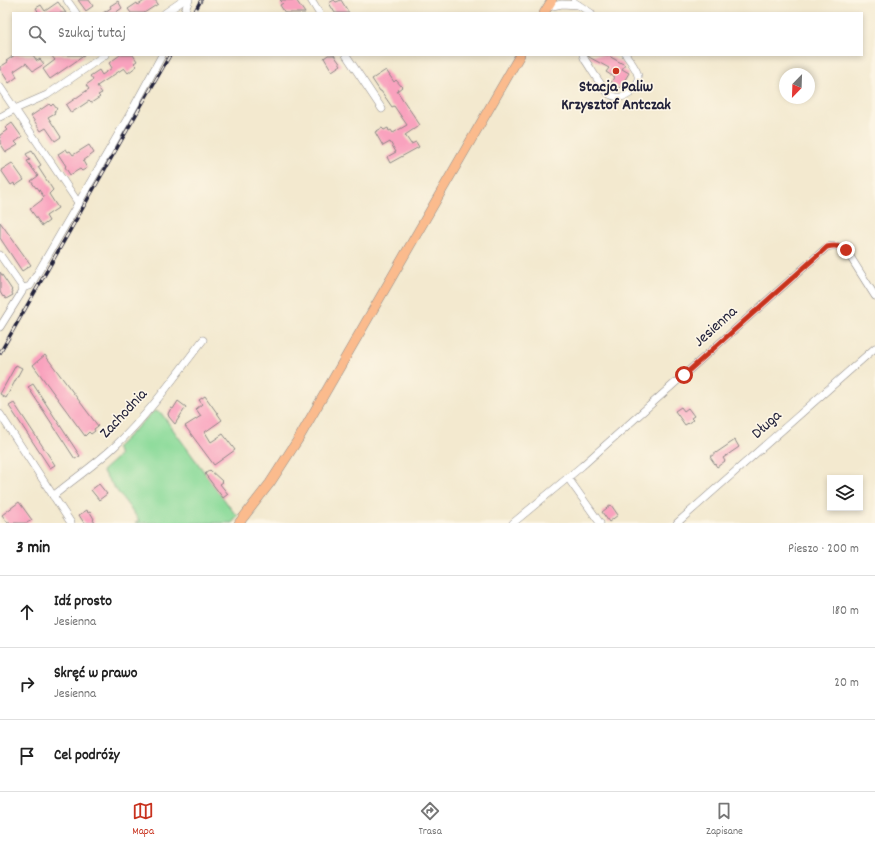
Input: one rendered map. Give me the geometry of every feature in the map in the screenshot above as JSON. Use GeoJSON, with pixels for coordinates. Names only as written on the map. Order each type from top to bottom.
{"type":"FeatureCollection","features":[{"type":"Feature","properties":{"kind":"main road"},"geometry":{"type":"LineString","coordinates":[[239,523],[270,482],[299,438],[519,56]]}},
{"type":"Feature","properties":{"kind":"street"},"geometry":{"type":"LineString","coordinates":[[67,0],[75,12]]}},
{"type":"Feature","properties":{"kind":"street"},"geometry":{"type":"LineString","coordinates":[[166,12],[184,0]]}},
{"type":"Feature","properties":{"kind":"street"},"geometry":{"type":"LineString","coordinates":[[184,12],[189,0]]}},
{"type":"Feature","properties":{"kind":"street"},"geometry":{"type":"LineString","coordinates":[[311,0],[318,12]]}},
{"type":"Feature","properties":{"kind":"street"},"geometry":{"type":"LineString","coordinates":[[548,7],[575,2],[590,12]]}},
{"type":"Feature","properties":{"kind":"street"},"geometry":{"type":"LineString","coordinates":[[0,117],[47,95],[104,56]]}},
{"type":"Feature","properties":{"kind":"street"},"geometry":{"type":"LineString","coordinates":[[23,288],[30,286],[79,204],[161,56]]}},
{"type":"Feature","properties":{"kind":"street"},"geometry":{"type":"LineString","coordinates":[[347,56],[382,109]]}},
{"type":"Feature","properties":{"kind":"street"},"geometry":{"type":"LineString","coordinates":[[583,56],[606,91],[611,96],[616,97],[622,97],[629,94],[634,90],[638,83],[637,72],[627,56]]}},
{"type":"Feature","properties":{"kind":"street"},"geometry":{"type":"LineString","coordinates":[[0,87],[79,204]]}},
{"type":"Feature","properties":{"kind":"street","name":"Jesienna"},"geometry":{"type":"LineString","coordinates":[[513,523],[568,478],[827,247],[840,246],[846,250],[875,296]]}},
{"type":"Feature","properties":{"kind":"street"},"geometry":{"type":"LineString","coordinates":[[0,255],[23,288]]}},
{"type":"Feature","properties":{"kind":"street"},"geometry":{"type":"LineString","coordinates":[[0,327],[23,288]]}},
{"type":"Feature","properties":{"kind":"street","name":"Zachodnia"},"geometry":{"type":"LineString","coordinates":[[53,496],[85,472],[114,447],[135,426],[154,404],[203,340]]}},
{"type":"Feature","properties":{"kind":"street","name":"Długa"},"geometry":{"type":"LineString","coordinates":[[677,523],[875,348]]}},
{"type":"Feature","properties":{"kind":"street"},"geometry":{"type":"LineString","coordinates":[[0,414],[71,523]]}},
{"type":"Feature","properties":{"kind":"street"},"geometry":{"type":"LineString","coordinates":[[568,478],[600,523]]}},
{"type":"Feature","properties":{"kind":"green space"},"geometry":{"type":"Polygon","coordinates":[[[154,411],[161,413],[232,510],[238,516],[232,523],[135,523],[139,520],[102,471],[120,455],[116,448],[154,411]]]}},
{"type":"Feature","properties":{"kind":"building"},"geometry":{"type":"Polygon","coordinates":[[[78,0],[89,0],[93,6],[86,11],[78,0]]]}},
{"type":"Feature","properties":{"kind":"building"},"geometry":{"type":"Polygon","coordinates":[[[146,0],[155,0],[158,4],[146,12],[130,12],[128,9],[137,3],[138,5],[146,0]]]}},
{"type":"Feature","properties":{"kind":"building"},"geometry":{"type":"Polygon","coordinates":[[[280,0],[296,0],[304,12],[284,12],[280,5],[283,3],[280,0]]]}},
{"type":"Feature","properties":{"kind":"building"},"geometry":{"type":"Polygon","coordinates":[[[334,0],[336,2],[341,0],[348,12],[334,12],[329,3],[334,0]]]}},
{"type":"Feature","properties":{"kind":"building"},"geometry":{"type":"Polygon","coordinates":[[[118,1],[122,8],[116,12],[105,12],[111,8],[110,6],[118,1]]]}},
{"type":"Feature","properties":{"kind":"building"},"geometry":{"type":"Polygon","coordinates":[[[58,2],[65,12],[38,12],[36,8],[41,5],[45,11],[58,2]]]}},
{"type":"Feature","properties":{"kind":"building"},"geometry":{"type":"Polygon","coordinates":[[[14,56],[34,56],[37,61],[40,59],[44,64],[33,71],[26,63],[14,71],[17,77],[9,83],[0,69],[0,67],[8,62],[6,61],[14,56]]]}},
{"type":"Feature","properties":{"kind":"building"},"geometry":{"type":"Polygon","coordinates":[[[52,56],[84,56],[50,79],[43,69],[55,60],[52,56]]]}},
{"type":"Feature","properties":{"kind":"building"},"geometry":{"type":"Polygon","coordinates":[[[119,56],[134,56],[137,61],[134,63],[137,66],[128,73],[124,68],[97,86],[102,93],[98,95],[100,97],[91,103],[89,101],[71,113],[66,105],[89,89],[86,85],[93,80],[90,76],[99,70],[102,75],[112,68],[109,63],[119,56]]]}},
{"type":"Feature","properties":{"kind":"building"},"geometry":{"type":"Polygon","coordinates":[[[327,56],[335,56],[341,65],[332,71],[324,58],[327,56]]]}},
{"type":"Feature","properties":{"kind":"building","name":"Stacja Paliw Krzysztof Antczak"},"geometry":{"type":"Polygon","coordinates":[[[609,56],[625,65],[622,69],[629,73],[620,88],[611,83],[614,77],[606,72],[609,68],[589,57],[609,56]]]}},
{"type":"Feature","properties":{"kind":"building"},"geometry":{"type":"Polygon","coordinates":[[[386,70],[394,82],[396,80],[402,87],[397,91],[420,125],[405,135],[411,144],[416,142],[419,147],[390,163],[387,157],[396,152],[390,142],[383,146],[375,132],[382,128],[384,130],[388,128],[389,131],[391,130],[393,133],[407,125],[372,79],[386,70]]]}},
{"type":"Feature","properties":{"kind":"building"},"geometry":{"type":"Polygon","coordinates":[[[49,104],[51,106],[53,104],[57,109],[54,111],[55,113],[48,117],[61,137],[55,141],[46,128],[41,131],[31,116],[49,104]]]}},
{"type":"Feature","properties":{"kind":"building"},"geometry":{"type":"Polygon","coordinates":[[[12,123],[22,137],[15,142],[18,145],[6,152],[0,143],[0,135],[7,130],[5,128],[12,123]]]}},
{"type":"Feature","properties":{"kind":"building"},"geometry":{"type":"Polygon","coordinates":[[[89,145],[94,153],[83,161],[87,168],[82,171],[80,169],[70,175],[58,154],[66,149],[73,155],[89,145]]]}},
{"type":"Feature","properties":{"kind":"building"},"geometry":{"type":"Polygon","coordinates":[[[32,151],[41,165],[38,167],[53,190],[49,194],[58,208],[46,216],[49,221],[42,226],[30,209],[44,197],[31,181],[38,176],[27,161],[30,160],[26,154],[32,151]]]}},
{"type":"Feature","properties":{"kind":"building"},"geometry":{"type":"Polygon","coordinates":[[[12,163],[24,180],[15,186],[14,183],[11,185],[1,170],[12,163]]]}},
{"type":"Feature","properties":{"kind":"building"},"geometry":{"type":"Polygon","coordinates":[[[0,222],[31,265],[22,271],[0,238],[0,222]]]}},
{"type":"Feature","properties":{"kind":"building"},"geometry":{"type":"Polygon","coordinates":[[[0,272],[12,290],[13,295],[6,299],[0,292],[0,272]]]}},
{"type":"Feature","properties":{"kind":"building"},"geometry":{"type":"Polygon","coordinates":[[[45,355],[98,426],[91,434],[89,432],[85,436],[33,365],[45,355]]]}},
{"type":"Feature","properties":{"kind":"building"},"geometry":{"type":"Polygon","coordinates":[[[16,365],[22,368],[6,398],[0,394],[16,365]]]}},
{"type":"Feature","properties":{"kind":"building"},"geometry":{"type":"Polygon","coordinates":[[[33,384],[80,456],[75,459],[28,387],[33,384]]]}},
{"type":"Feature","properties":{"kind":"building"},"geometry":{"type":"Polygon","coordinates":[[[205,396],[222,420],[205,432],[211,442],[223,434],[235,450],[214,465],[185,426],[201,416],[196,409],[202,404],[199,400],[205,396]]]}},
{"type":"Feature","properties":{"kind":"building"},"geometry":{"type":"Polygon","coordinates":[[[178,401],[186,407],[175,424],[168,414],[171,408],[173,409],[178,401]]]}},
{"type":"Feature","properties":{"kind":"building"},"geometry":{"type":"Polygon","coordinates":[[[14,403],[55,465],[50,468],[9,406],[14,403]]]}},
{"type":"Feature","properties":{"kind":"building"},"geometry":{"type":"Polygon","coordinates":[[[681,407],[684,411],[688,408],[694,416],[691,418],[693,420],[685,425],[675,411],[681,407]]]}},
{"type":"Feature","properties":{"kind":"building"},"geometry":{"type":"Polygon","coordinates":[[[735,440],[739,447],[723,458],[725,461],[717,467],[710,457],[735,440]]]}},
{"type":"Feature","properties":{"kind":"building"},"geometry":{"type":"Polygon","coordinates":[[[210,470],[223,482],[220,484],[228,494],[223,498],[205,474],[210,470]]]}},
{"type":"Feature","properties":{"kind":"building"},"geometry":{"type":"Polygon","coordinates":[[[99,484],[107,494],[99,500],[91,490],[99,484]]]}},
{"type":"Feature","properties":{"kind":"building"},"geometry":{"type":"Polygon","coordinates":[[[19,502],[32,520],[27,523],[8,523],[2,515],[19,502]]]}},
{"type":"Feature","properties":{"kind":"building"},"geometry":{"type":"Polygon","coordinates":[[[611,505],[618,515],[609,522],[602,512],[611,505]]]}},
{"type":"Feature","properties":{"kind":"building"},"geometry":{"type":"Polygon","coordinates":[[[87,510],[88,513],[90,512],[95,523],[84,523],[79,515],[87,510]]]}},
{"type":"Feature","properties":{"kind":"railway"},"geometry":{"type":"LineString","coordinates":[[195,12],[201,0]]}},
{"type":"Feature","properties":{"kind":"railway"},"geometry":{"type":"LineString","coordinates":[[0,353],[169,56]]}},
{"type":"Feature","properties":{"kind":"place","name":"Stacja Paliw Krzysztof Antczak"},"geometry":{"type":"Point","coordinates":[616,71]}},
{"type":"Feature","properties":{"kind":"route"},"geometry":{"type":"LineString","coordinates":[[684,375],[827,247],[840,246],[846,250]]}}]}
